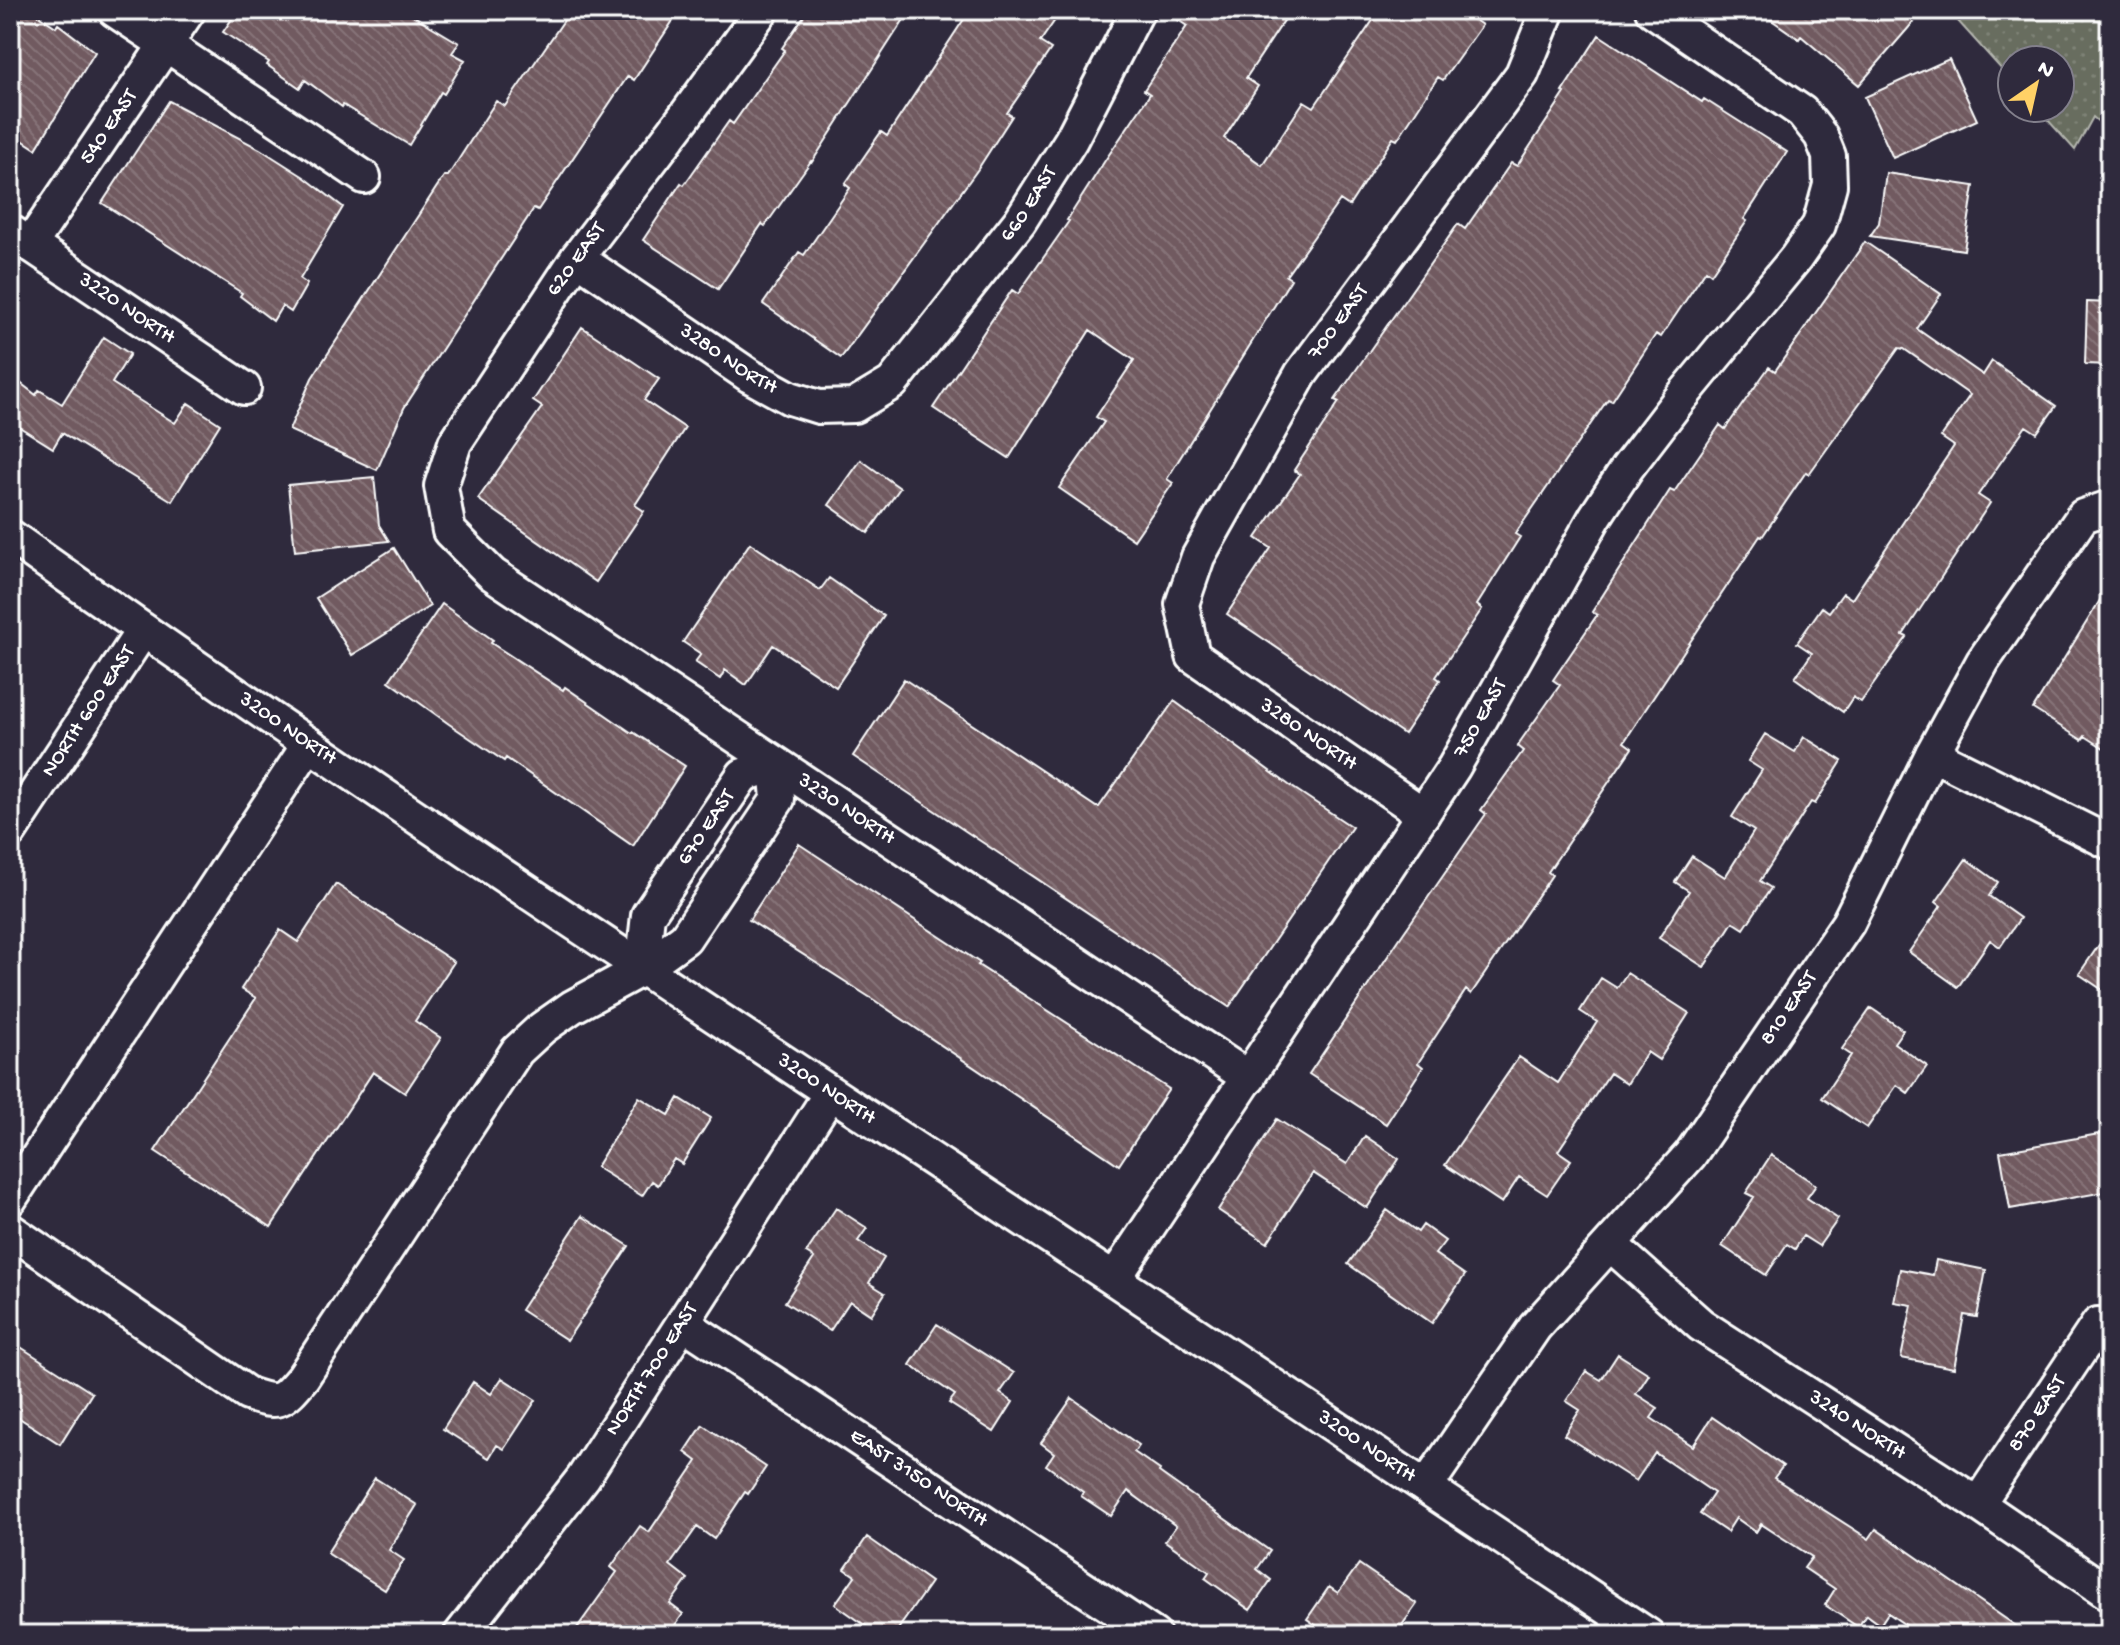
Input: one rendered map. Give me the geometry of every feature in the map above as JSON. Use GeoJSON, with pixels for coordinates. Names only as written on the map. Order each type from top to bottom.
{"type":"FeatureCollection","features":[{"type":"Feature","properties":{"kind":"street"},"geometry":{"type":"LineString","coordinates":[[114,10],[364,177]]}},
{"type":"Feature","properties":{"kind":"street","name":"540 EAST"},"geometry":{"type":"LineString","coordinates":[[20,238],[189,10]]}},
{"type":"Feature","properties":{"kind":"street","name":"620 EAST"},"geometry":{"type":"LineString","coordinates":[[449,531],[441,486],[455,443],[577,258],[762,10]]}},
{"type":"Feature","properties":{"kind":"street","name":"660 EAST"},"geometry":{"type":"LineString","coordinates":[[892,383],[1020,221],[1071,140],[1138,10]]}},
{"type":"Feature","properties":{"kind":"street","name":"700 EAST"},"geometry":{"type":"LineString","coordinates":[[1193,656],[1182,604],[1198,557],[1301,374],[1522,74],[1548,10]]}},
{"type":"Feature","properties":{"kind":"street","name":"750 EAST"},"geometry":{"type":"LineString","coordinates":[[1114,1279],[1454,767],[1595,517],[1627,468],[1796,258],[1819,225],[1830,185],[1829,156],[1821,136],[1802,112],[1652,10]]}},
{"type":"Feature","properties":{"kind":"street","name":"3220 NORTH"},"geometry":{"type":"LineString","coordinates":[[20,238],[244,388]]}},
{"type":"Feature","properties":{"kind":"street","name":"3280 NORTH"},"geometry":{"type":"LineString","coordinates":[[577,258],[750,376],[790,398],[819,407],[854,406],[892,383]]}},
{"type":"Feature","properties":{"kind":"street","name":"810 EAST"},"geometry":{"type":"LineString","coordinates":[[1426,1487],[1535,1327],[1690,1155],[1848,923],[1932,754],[1983,661],[2083,516],[2110,507]]}},
{"type":"Feature","properties":{"kind":"street","name":"3230 NORTH"},"geometry":{"type":"LineString","coordinates":[[449,531],[492,574],[1249,1078]]}},
{"type":"Feature","properties":{"kind":"street","name":"3200 NORTH"},"geometry":{"type":"LineString","coordinates":[[10,536],[309,744],[642,969],[1648,1635]]}},
{"type":"Feature","properties":{"kind":"street","name":"NORTH 600 EAST"},"geometry":{"type":"LineString","coordinates":[[10,832],[143,630]]}},
{"type":"Feature","properties":{"kind":"street","name":"3280 NORTH"},"geometry":{"type":"LineString","coordinates":[[1193,656],[1423,814]]}},
{"type":"Feature","properties":{"kind":"street"},"geometry":{"type":"LineString","coordinates":[[10,1199],[309,744]]}},
{"type":"Feature","properties":{"kind":"street"},"geometry":{"type":"LineString","coordinates":[[1932,754],[2110,843]]}},
{"type":"Feature","properties":{"kind":"street","name":"670 EAST"},"geometry":{"type":"LineString","coordinates":[[775,765],[778,799],[685,938],[642,969],[648,915],[743,775],[775,765]]}},
{"type":"Feature","properties":{"kind":"street"},"geometry":{"type":"LineString","coordinates":[[10,1230],[248,1394],[270,1402],[286,1398],[303,1377],[517,1051],[572,1007],[642,969]]}},
{"type":"Feature","properties":{"kind":"street","name":"NORTH 700 EAST"},"geometry":{"type":"LineString","coordinates":[[460,1635],[583,1478],[830,1094]]}},
{"type":"Feature","properties":{"kind":"street","name":"3240 NORTH"},"geometry":{"type":"LineString","coordinates":[[1611,1245],[1701,1325],[1978,1504],[2110,1594]]}},
{"type":"Feature","properties":{"kind":"street","name":"EAST 3150 NORTH"},"geometry":{"type":"LineString","coordinates":[[683,1323],[1154,1635]]}},
{"type":"Feature","properties":{"kind":"street","name":"870 EAST"},"geometry":{"type":"LineString","coordinates":[[1978,1504],[2098,1324]]}},
{"type":"Feature","properties":{"kind":"green space"},"geometry":{"type":"Polygon","coordinates":[[[1948,10],[2110,10],[2110,132],[2093,117],[2075,150],[2051,124],[2076,124],[2076,44],[1996,44],[1996,63],[1948,10]]]}},
{"type":"Feature","properties":{"kind":"building"},"geometry":{"type":"Polygon","coordinates":[[[10,10],[31,10],[56,27],[58,24],[95,52],[36,149],[10,132],[10,10]]]}},
{"type":"Feature","properties":{"kind":"building"},"geometry":{"type":"Polygon","coordinates":[[[238,10],[404,10],[459,43],[452,53],[465,60],[444,94],[441,92],[409,145],[342,107],[305,80],[300,88],[267,65],[269,62],[223,32],[238,10]]]}},
{"type":"Feature","properties":{"kind":"building"},"geometry":{"type":"Polygon","coordinates":[[[571,10],[680,10],[634,80],[628,76],[538,210],[534,208],[404,408],[377,470],[289,430],[312,378],[444,176],[448,176],[496,101],[505,106],[571,10]]]}},
{"type":"Feature","properties":{"kind":"building"},"geometry":{"type":"Polygon","coordinates":[[[808,10],[910,10],[812,162],[765,226],[762,224],[718,289],[643,240],[681,183],[684,185],[729,121],[733,124],[785,50],[782,48],[808,10]]]}},
{"type":"Feature","properties":{"kind":"building"},"geometry":{"type":"Polygon","coordinates":[[[970,10],[1062,10],[1040,42],[1051,49],[1007,113],[1012,116],[978,169],[841,358],[763,304],[799,252],[804,255],[850,188],[845,184],[881,132],[887,136],[970,10]]]}},
{"type":"Feature","properties":{"kind":"building"},"geometry":{"type":"Polygon","coordinates":[[[1163,10],[1291,10],[1246,78],[1258,86],[1224,138],[1262,165],[1304,101],[1314,107],[1380,10],[1460,10],[1482,25],[1443,80],[1438,77],[1397,140],[1393,138],[1349,206],[1340,200],[1286,276],[1291,279],[1167,479],[1173,483],[1134,540],[1059,488],[1104,422],[1096,417],[1134,360],[1090,330],[1009,458],[933,408],[1012,290],[1018,294],[1069,221],[1150,94],[1144,90],[1187,26],[1163,10]]]}},
{"type":"Feature","properties":{"kind":"building"},"geometry":{"type":"Polygon","coordinates":[[[1757,10],[1924,10],[1859,85],[1801,36],[1799,39],[1757,10]]]}},
{"type":"Feature","properties":{"kind":"building"},"geometry":{"type":"Polygon","coordinates":[[[1599,35],[1702,102],[1704,99],[1787,152],[1744,219],[1747,221],[1711,274],[1706,270],[1661,337],[1656,334],[1612,401],[1608,399],[1515,534],[1520,537],[1477,605],[1482,609],[1436,677],[1440,680],[1404,734],[1227,614],[1271,548],[1256,538],[1300,474],[1294,470],[1339,402],[1335,400],[1458,224],[1465,229],[1511,163],[1517,166],[1599,35]]]}},
{"type":"Feature","properties":{"kind":"building"},"geometry":{"type":"Polygon","coordinates":[[[1949,59],[1977,120],[1893,158],[1865,97],[1949,59]]]}},
{"type":"Feature","properties":{"kind":"building"},"geometry":{"type":"Polygon","coordinates":[[[169,101],[260,149],[343,207],[300,279],[307,284],[291,312],[282,306],[273,321],[240,296],[242,293],[102,203],[169,101]]]}},
{"type":"Feature","properties":{"kind":"building"},"geometry":{"type":"Polygon","coordinates":[[[1886,173],[1974,186],[1964,250],[1870,236],[1879,223],[1886,173]]]}},
{"type":"Feature","properties":{"kind":"building"},"geometry":{"type":"Polygon","coordinates":[[[1865,242],[1941,294],[1917,329],[1983,375],[1992,361],[2056,406],[2037,433],[2026,426],[1978,495],[1990,503],[1903,635],[1907,637],[1861,702],[1853,697],[1843,712],[1795,678],[1812,653],[1797,643],[1822,607],[1829,612],[1843,593],[1852,599],[1954,446],[1941,437],[1970,395],[1899,348],[1809,474],[1806,472],[1760,536],[1624,742],[1632,748],[1548,872],[1552,875],[1471,994],[1466,990],[1418,1063],[1423,1067],[1386,1124],[1309,1074],[1486,814],[1481,810],[1523,751],[1517,746],[1560,685],[1553,680],[1597,615],[1592,612],[1670,490],[1674,492],[1720,425],[1725,429],[1769,367],[1775,371],[1865,242]]]}},
{"type":"Feature","properties":{"kind":"building"},"geometry":{"type":"Polygon","coordinates":[[[2087,302],[2110,303],[2110,365],[2085,364],[2087,302]]]}},
{"type":"Feature","properties":{"kind":"building"},"geometry":{"type":"Polygon","coordinates":[[[582,327],[659,379],[644,400],[685,428],[635,505],[644,511],[596,582],[478,499],[542,407],[533,401],[582,327]]]}},
{"type":"Feature","properties":{"kind":"building"},"geometry":{"type":"Polygon","coordinates":[[[104,337],[130,354],[112,383],[175,423],[188,403],[220,424],[172,501],[62,433],[53,448],[10,421],[10,375],[36,395],[39,390],[62,404],[104,337]]]}},
{"type":"Feature","properties":{"kind":"building"},"geometry":{"type":"Polygon","coordinates":[[[861,460],[900,488],[868,533],[829,505],[861,460]]]}},
{"type":"Feature","properties":{"kind":"building"},"geometry":{"type":"Polygon","coordinates":[[[374,477],[379,525],[389,541],[295,551],[288,485],[374,477]]]}},
{"type":"Feature","properties":{"kind":"building"},"geometry":{"type":"Polygon","coordinates":[[[750,543],[820,590],[829,578],[884,616],[836,687],[773,645],[746,685],[725,670],[720,679],[695,662],[701,654],[683,642],[750,543]]]}},
{"type":"Feature","properties":{"kind":"building"},"geometry":{"type":"Polygon","coordinates":[[[394,548],[430,606],[352,655],[316,598],[394,548]]]}},
{"type":"Feature","properties":{"kind":"building"},"geometry":{"type":"Polygon","coordinates":[[[2110,584],[2110,752],[2085,736],[2082,740],[2033,709],[2110,584]]]}},
{"type":"Feature","properties":{"kind":"building"},"geometry":{"type":"Polygon","coordinates":[[[442,604],[493,640],[491,643],[563,690],[565,687],[685,766],[633,846],[389,681],[442,604]]]}},
{"type":"Feature","properties":{"kind":"building"},"geometry":{"type":"Polygon","coordinates":[[[904,679],[1096,807],[1099,807],[1174,701],[1352,827],[1229,1007],[853,756],[904,679]]]}},
{"type":"Feature","properties":{"kind":"building"},"geometry":{"type":"Polygon","coordinates":[[[1765,734],[1795,752],[1804,737],[1842,761],[1815,804],[1811,802],[1760,881],[1771,888],[1744,929],[1733,922],[1704,967],[1659,938],[1689,891],[1675,882],[1692,856],[1725,877],[1754,831],[1732,817],[1762,770],[1748,761],[1765,734]]]}},
{"type":"Feature","properties":{"kind":"building"},"geometry":{"type":"Polygon","coordinates":[[[799,844],[1169,1089],[1119,1165],[749,920],[799,844]]]}},
{"type":"Feature","properties":{"kind":"building"},"geometry":{"type":"Polygon","coordinates":[[[1966,859],[1998,882],[1989,896],[2020,918],[2000,947],[1990,940],[1958,987],[1909,952],[1941,906],[1936,902],[1966,859]]]}},
{"type":"Feature","properties":{"kind":"building"},"geometry":{"type":"Polygon","coordinates":[[[336,884],[454,962],[415,1021],[441,1038],[405,1093],[373,1072],[271,1227],[155,1151],[256,998],[241,989],[280,930],[298,942],[336,884]]]}},
{"type":"Feature","properties":{"kind":"building"},"geometry":{"type":"Polygon","coordinates":[[[2110,929],[2110,995],[2079,974],[2110,929]]]}},
{"type":"Feature","properties":{"kind":"building"},"geometry":{"type":"Polygon","coordinates":[[[1627,973],[1689,1013],[1659,1060],[1647,1052],[1627,1084],[1610,1073],[1558,1151],[1571,1160],[1547,1195],[1519,1177],[1502,1203],[1445,1165],[1519,1057],[1558,1083],[1597,1022],[1580,1011],[1601,978],[1617,988],[1627,973]]]}},
{"type":"Feature","properties":{"kind":"building"},"geometry":{"type":"Polygon","coordinates":[[[1871,1008],[1903,1030],[1894,1043],[1927,1066],[1908,1093],[1897,1085],[1867,1128],[1822,1098],[1851,1055],[1842,1049],[1871,1008]]]}},
{"type":"Feature","properties":{"kind":"building"},"geometry":{"type":"Polygon","coordinates":[[[639,1097],[669,1115],[679,1098],[711,1118],[682,1164],[674,1159],[658,1185],[652,1181],[642,1196],[596,1167],[639,1097]]]}},
{"type":"Feature","properties":{"kind":"building"},"geometry":{"type":"Polygon","coordinates":[[[1277,1119],[1347,1164],[1365,1136],[1399,1159],[1367,1208],[1313,1173],[1267,1243],[1218,1210],[1277,1119]]]}},
{"type":"Feature","properties":{"kind":"building"},"geometry":{"type":"Polygon","coordinates":[[[2110,1132],[2110,1191],[2010,1209],[2000,1152],[2110,1132]]]}},
{"type":"Feature","properties":{"kind":"building"},"geometry":{"type":"Polygon","coordinates":[[[1771,1155],[1816,1185],[1807,1198],[1838,1219],[1819,1246],[1803,1236],[1795,1249],[1787,1244],[1766,1275],[1722,1246],[1754,1197],[1746,1193],[1771,1155]]]}},
{"type":"Feature","properties":{"kind":"building"},"geometry":{"type":"Polygon","coordinates":[[[836,1208],[867,1228],[858,1241],[884,1258],[869,1283],[885,1293],[871,1315],[850,1301],[830,1331],[785,1302],[814,1258],[806,1253],[836,1208]]]}},
{"type":"Feature","properties":{"kind":"building"},"geometry":{"type":"Polygon","coordinates":[[[1387,1210],[1418,1232],[1423,1225],[1445,1241],[1435,1254],[1465,1275],[1432,1323],[1348,1264],[1387,1210]]]}},
{"type":"Feature","properties":{"kind":"building"},"geometry":{"type":"Polygon","coordinates":[[[582,1216],[629,1246],[567,1340],[521,1310],[582,1216]]]}},
{"type":"Feature","properties":{"kind":"building"},"geometry":{"type":"Polygon","coordinates":[[[1936,1260],[1986,1270],[1977,1317],[1964,1315],[1954,1368],[1901,1358],[1912,1305],[1894,1302],[1900,1269],[1933,1275],[1936,1260]]]}},
{"type":"Feature","properties":{"kind":"building"},"geometry":{"type":"Polygon","coordinates":[[[937,1324],[1014,1373],[1000,1393],[1013,1402],[994,1432],[949,1403],[955,1395],[910,1365],[937,1324]]]}},
{"type":"Feature","properties":{"kind":"building"},"geometry":{"type":"Polygon","coordinates":[[[19,1346],[92,1393],[60,1444],[10,1412],[10,1360],[19,1346]]]}},
{"type":"Feature","properties":{"kind":"building"},"geometry":{"type":"Polygon","coordinates":[[[1618,1354],[1649,1374],[1636,1394],[1658,1408],[1651,1418],[1693,1446],[1712,1417],[1783,1466],[1774,1478],[1869,1539],[1876,1529],[2029,1635],[1920,1635],[1888,1613],[1880,1625],[1866,1615],[1858,1627],[1825,1605],[1835,1589],[1804,1568],[1812,1557],[1761,1524],[1756,1532],[1736,1518],[1727,1532],[1700,1514],[1714,1493],[1655,1453],[1636,1481],[1564,1435],[1580,1410],[1566,1401],[1586,1371],[1601,1380],[1618,1354]]]}},
{"type":"Feature","properties":{"kind":"building"},"geometry":{"type":"Polygon","coordinates":[[[502,1378],[536,1400],[504,1449],[497,1445],[489,1458],[443,1429],[473,1382],[491,1394],[502,1378]]]}},
{"type":"Feature","properties":{"kind":"building"},"geometry":{"type":"Polygon","coordinates":[[[1072,1398],[1139,1445],[1134,1452],[1159,1472],[1270,1551],[1257,1569],[1271,1580],[1250,1610],[1205,1578],[1209,1572],[1165,1541],[1176,1526],[1128,1491],[1111,1516],[1081,1496],[1083,1492],[1046,1465],[1054,1453],[1041,1443],[1072,1398]]]}},
{"type":"Feature","properties":{"kind":"building"},"geometry":{"type":"Polygon","coordinates":[[[703,1425],[766,1467],[714,1539],[697,1527],[670,1565],[688,1579],[670,1604],[683,1614],[668,1635],[572,1635],[617,1572],[611,1567],[640,1526],[649,1532],[697,1461],[685,1452],[703,1425]]]}},
{"type":"Feature","properties":{"kind":"building"},"geometry":{"type":"Polygon","coordinates":[[[375,1478],[417,1505],[389,1550],[404,1560],[385,1590],[327,1553],[375,1478]]]}},
{"type":"Feature","properties":{"kind":"building"},"geometry":{"type":"Polygon","coordinates":[[[867,1537],[931,1582],[894,1635],[879,1635],[835,1604],[855,1576],[845,1569],[867,1537]]]}},
{"type":"Feature","properties":{"kind":"building"},"geometry":{"type":"Polygon","coordinates":[[[1359,1564],[1417,1604],[1395,1635],[1330,1635],[1307,1619],[1329,1587],[1338,1593],[1359,1564]]]}}]}
